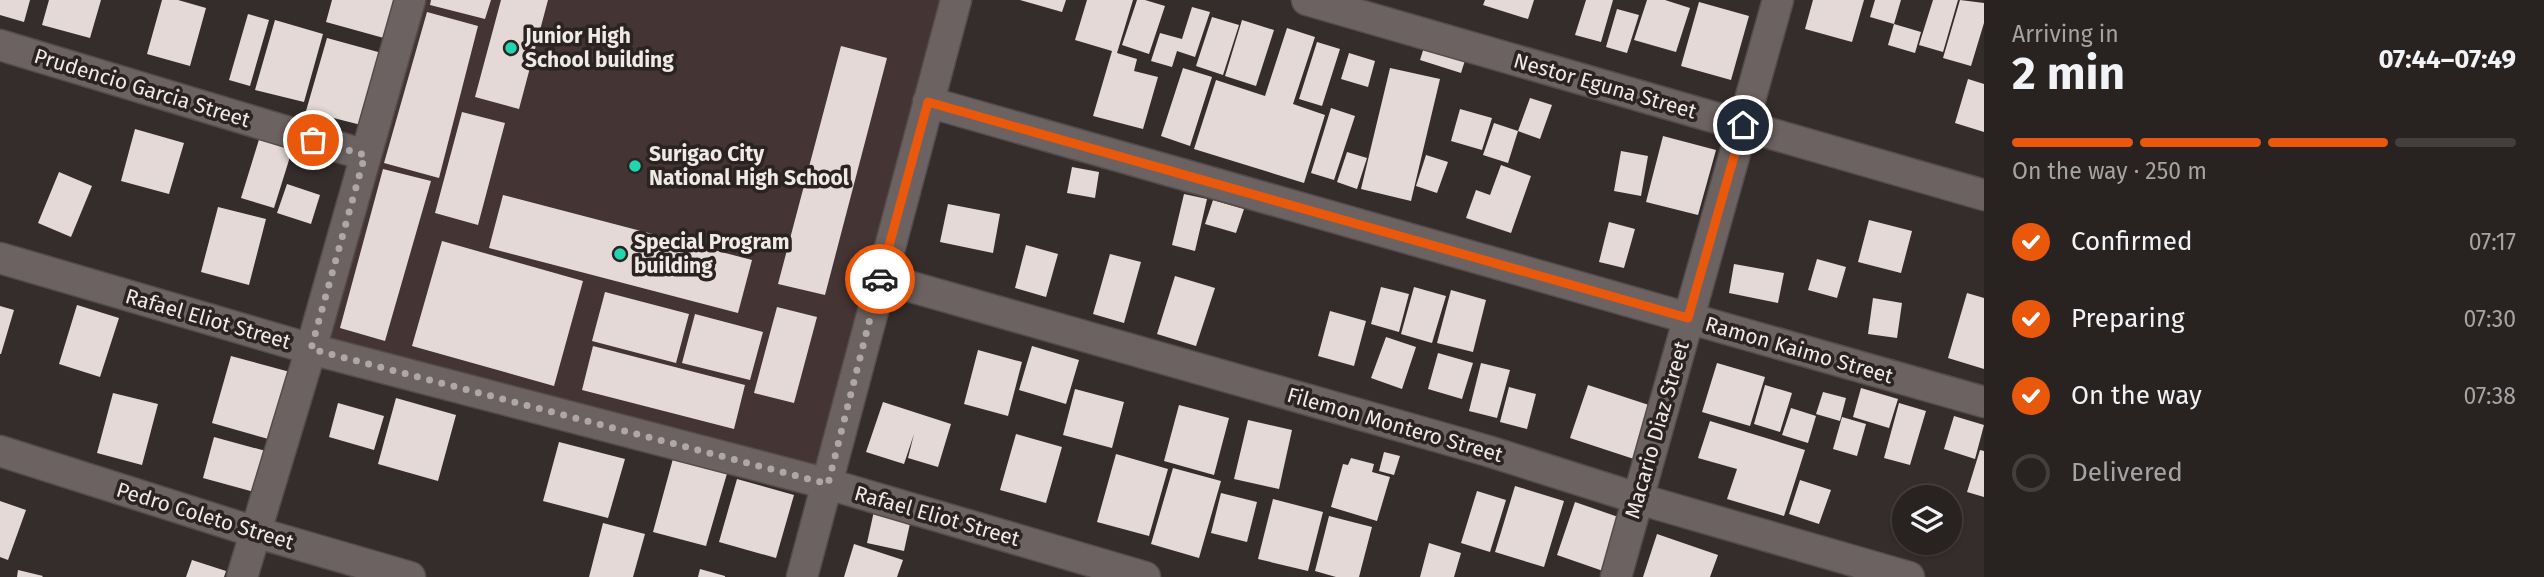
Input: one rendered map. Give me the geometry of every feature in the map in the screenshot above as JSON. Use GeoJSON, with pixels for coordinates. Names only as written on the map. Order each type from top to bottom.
{"type":"FeatureCollection","features":[{"type":"Feature","properties":{"kind":"street"},"geometry":{"type":"LineString","coordinates":[[243,577],[410,0]]}},
{"type":"Feature","properties":{"kind":"street"},"geometry":{"type":"LineString","coordinates":[[803,577],[880,278],[956,0]]}},
{"type":"Feature","properties":{"kind":"street","name":"Nestor Eguna Street"},"geometry":{"type":"LineString","coordinates":[[1307,0],[1984,195]]}},
{"type":"Feature","properties":{"kind":"street","name":"Macario Diaz Street"},"geometry":{"type":"LineString","coordinates":[[1616,577],[1778,0]]}},
{"type":"Feature","properties":{"kind":"street","name":"Prudencio Garcia Street"},"geometry":{"type":"LineString","coordinates":[[0,45],[365,155]]}},
{"type":"Feature","properties":{"kind":"street","name":"Ramon Kaimo Street"},"geometry":{"type":"LineString","coordinates":[[928,102],[1984,402]]}},
{"type":"Feature","properties":{"kind":"street","name":"Rafael Eliot Street"},"geometry":{"type":"LineString","coordinates":[[0,258],[311,349],[828,484],[1145,577]]}},
{"type":"Feature","properties":{"kind":"street","name":"Filemon Montero Street"},"geometry":{"type":"LineString","coordinates":[[880,278],[1489,451],[1638,499],[1909,577]]}},
{"type":"Feature","properties":{"kind":"street","name":"Pedro Coleto Street"},"geometry":{"type":"LineString","coordinates":[[0,451],[255,532],[410,577]]}},
{"type":"Feature","properties":{"kind":"shaded area","name":"Surigao City National High School"},"geometry":{"type":"Polygon","coordinates":[[[421,0],[943,0],[814,470],[323,344],[421,0]]]}},
{"type":"Feature","properties":{"kind":"building"},"geometry":{"type":"Polygon","coordinates":[[[0,0],[30,0],[24,22],[0,15],[0,0]]]}},
{"type":"Feature","properties":{"kind":"building"},"geometry":{"type":"Polygon","coordinates":[[[49,0],[101,0],[90,38],[42,25],[49,0]]]}},
{"type":"Feature","properties":{"kind":"building"},"geometry":{"type":"Polygon","coordinates":[[[162,0],[178,0],[206,8],[190,66],[147,54],[162,0]]]}},
{"type":"Feature","properties":{"kind":"building"},"geometry":{"type":"Polygon","coordinates":[[[332,0],[402,0],[391,40],[326,22],[332,0]]]}},
{"type":"Feature","properties":{"kind":"building"},"geometry":{"type":"Polygon","coordinates":[[[431,0],[491,0],[485,19],[430,5],[431,0]]]}},
{"type":"Feature","properties":{"kind":"building","name":"Junior High School building"},"geometry":{"type":"Polygon","coordinates":[[[501,0],[548,0],[519,109],[475,97],[501,0]]]}},
{"type":"Feature","properties":{"kind":"building"},"geometry":{"type":"Polygon","coordinates":[[[1020,0],[1066,0],[1062,12],[1020,0]]]}},
{"type":"Feature","properties":{"kind":"building"},"geometry":{"type":"Polygon","coordinates":[[[1087,0],[1133,0],[1117,53],[1137,59],[1134,71],[1158,77],[1143,129],[1093,116],[1112,51],[1075,40],[1087,0]]]}},
{"type":"Feature","properties":{"kind":"building"},"geometry":{"type":"Polygon","coordinates":[[[1137,0],[1165,6],[1149,54],[1122,45],[1137,0]]]}},
{"type":"Feature","properties":{"kind":"building"},"geometry":{"type":"Polygon","coordinates":[[[1485,0],[1534,0],[1528,19],[1483,5],[1485,0]]]}},
{"type":"Feature","properties":{"kind":"building"},"geometry":{"type":"Polygon","coordinates":[[[1586,0],[1613,0],[1601,42],[1575,35],[1586,0]]]}},
{"type":"Feature","properties":{"kind":"building"},"geometry":{"type":"Polygon","coordinates":[[[1647,0],[1665,0],[1690,8],[1676,52],[1634,40],[1647,0]]]}},
{"type":"Feature","properties":{"kind":"building"},"geometry":{"type":"Polygon","coordinates":[[[1813,0],[1864,0],[1852,42],[1805,29],[1813,0]]]}},
{"type":"Feature","properties":{"kind":"building"},"geometry":{"type":"Polygon","coordinates":[[[1875,0],[1901,0],[1894,24],[1870,17],[1875,0]]]}},
{"type":"Feature","properties":{"kind":"building"},"geometry":{"type":"Polygon","coordinates":[[[1933,0],[1958,0],[1943,52],[1919,45],[1933,0]]]}},
{"type":"Feature","properties":{"kind":"building"},"geometry":{"type":"Polygon","coordinates":[[[1960,0],[1984,3],[1984,23],[1971,66],[1943,58],[1960,0]]]}},
{"type":"Feature","properties":{"kind":"building"},"geometry":{"type":"Polygon","coordinates":[[[1699,2],[1749,16],[1731,80],[1681,66],[1699,2]]]}},
{"type":"Feature","properties":{"kind":"building"},"geometry":{"type":"Polygon","coordinates":[[[1192,7],[1210,12],[1195,57],[1177,51],[1172,67],[1151,61],[1160,33],[1182,39],[1192,7]]]}},
{"type":"Feature","properties":{"kind":"building"},"geometry":{"type":"Polygon","coordinates":[[[1617,9],[1639,15],[1627,53],[1606,47],[1617,9]]]}},
{"type":"Feature","properties":{"kind":"building"},"geometry":{"type":"Polygon","coordinates":[[[427,12],[478,26],[439,178],[384,163],[427,12]]]}},
{"type":"Feature","properties":{"kind":"building"},"geometry":{"type":"Polygon","coordinates":[[[248,14],[269,20],[250,86],[229,80],[248,14]]]}},
{"type":"Feature","properties":{"kind":"building"},"geometry":{"type":"Polygon","coordinates":[[[1212,17],[1239,25],[1223,75],[1196,66],[1212,17]]]}},
{"type":"Feature","properties":{"kind":"building"},"geometry":{"type":"Polygon","coordinates":[[[275,20],[323,34],[304,102],[255,90],[275,20]]]}},
{"type":"Feature","properties":{"kind":"building"},"geometry":{"type":"Polygon","coordinates":[[[1242,20],[1274,30],[1256,86],[1225,76],[1242,20]]]}},
{"type":"Feature","properties":{"kind":"building"},"geometry":{"type":"Polygon","coordinates":[[[1894,24],[1921,32],[1915,53],[1888,45],[1894,24]]]}},
{"type":"Feature","properties":{"kind":"building"},"geometry":{"type":"Polygon","coordinates":[[[1287,28],[1315,37],[1293,104],[1325,115],[1304,183],[1194,149],[1216,80],[1265,96],[1287,28]]]}},
{"type":"Feature","properties":{"kind":"building"},"geometry":{"type":"Polygon","coordinates":[[[327,38],[389,55],[369,127],[306,111],[327,38]]]}},
{"type":"Feature","properties":{"kind":"building"},"geometry":{"type":"Polygon","coordinates":[[[1426,41],[1467,54],[1461,73],[1420,60],[1426,41]]]}},
{"type":"Feature","properties":{"kind":"building"},"geometry":{"type":"Polygon","coordinates":[[[1317,42],[1340,49],[1322,106],[1299,99],[1317,42]]]}},
{"type":"Feature","properties":{"kind":"building"},"geometry":{"type":"Polygon","coordinates":[[[841,46],[887,58],[825,295],[778,284],[841,46]]]}},
{"type":"Feature","properties":{"kind":"building"},"geometry":{"type":"Polygon","coordinates":[[[1349,53],[1375,61],[1368,87],[1341,79],[1349,53]]]}},
{"type":"Feature","properties":{"kind":"building"},"geometry":{"type":"Polygon","coordinates":[[[1183,68],[1212,77],[1190,146],[1161,136],[1183,68]]]}},
{"type":"Feature","properties":{"kind":"building"},"geometry":{"type":"Polygon","coordinates":[[[1390,68],[1440,79],[1411,201],[1361,189],[1390,68]]]}},
{"type":"Feature","properties":{"kind":"building"},"geometry":{"type":"Polygon","coordinates":[[[1968,79],[1984,84],[1984,132],[1955,123],[1968,79]]]}},
{"type":"Feature","properties":{"kind":"building"},"geometry":{"type":"Polygon","coordinates":[[[1530,98],[1552,105],[1540,139],[1518,131],[1530,98]]]}},
{"type":"Feature","properties":{"kind":"building"},"geometry":{"type":"Polygon","coordinates":[[[1331,108],[1355,116],[1334,180],[1311,173],[1331,108]]]}},
{"type":"Feature","properties":{"kind":"building"},"geometry":{"type":"Polygon","coordinates":[[[1460,109],[1492,118],[1482,150],[1451,141],[1460,109]]]}},
{"type":"Feature","properties":{"kind":"building"},"geometry":{"type":"Polygon","coordinates":[[[462,112],[505,123],[478,225],[435,213],[462,112]]]}},
{"type":"Feature","properties":{"kind":"building"},"geometry":{"type":"Polygon","coordinates":[[[1494,123],[1518,131],[1508,163],[1483,155],[1494,123]]]}},
{"type":"Feature","properties":{"kind":"building"},"geometry":{"type":"Polygon","coordinates":[[[135,129],[184,143],[169,194],[121,181],[135,129]]]}},
{"type":"Feature","properties":{"kind":"building"},"geometry":{"type":"Polygon","coordinates":[[[261,133],[294,144],[274,208],[241,198],[261,133]]]}},
{"type":"Feature","properties":{"kind":"building"},"geometry":{"type":"Polygon","coordinates":[[[1663,136],[1716,150],[1698,215],[1646,202],[1663,136]]]}},
{"type":"Feature","properties":{"kind":"building"},"geometry":{"type":"Polygon","coordinates":[[[1621,151],[1648,156],[1641,196],[1614,191],[1621,151]]]}},
{"type":"Feature","properties":{"kind":"building"},"geometry":{"type":"Polygon","coordinates":[[[1347,152],[1367,158],[1357,189],[1337,182],[1347,152]]]}},
{"type":"Feature","properties":{"kind":"building"},"geometry":{"type":"Polygon","coordinates":[[[1426,155],[1448,162],[1437,193],[1416,186],[1426,155]]]}},
{"type":"Feature","properties":{"kind":"building"},"geometry":{"type":"Polygon","coordinates":[[[1501,165],[1531,176],[1511,233],[1466,218],[1476,190],[1490,195],[1501,165]]]}},
{"type":"Feature","properties":{"kind":"building"},"geometry":{"type":"Polygon","coordinates":[[[1072,167],[1099,172],[1095,198],[1067,193],[1072,167]]]}},
{"type":"Feature","properties":{"kind":"building"},"geometry":{"type":"Polygon","coordinates":[[[383,169],[431,181],[385,341],[340,328],[383,169]]]}},
{"type":"Feature","properties":{"kind":"building"},"geometry":{"type":"Polygon","coordinates":[[[59,172],[92,186],[71,237],[38,223],[59,172]]]}},
{"type":"Feature","properties":{"kind":"building"},"geometry":{"type":"Polygon","coordinates":[[[287,184],[320,195],[311,224],[277,213],[287,184]]]}},
{"type":"Feature","properties":{"kind":"building"},"geometry":{"type":"Polygon","coordinates":[[[1184,194],[1207,199],[1195,251],[1172,245],[1184,194]]]}},
{"type":"Feature","properties":{"kind":"building","name":"Special Program building"},"geometry":{"type":"Polygon","coordinates":[[[503,195],[752,260],[738,313],[489,248],[503,195]]]}},
{"type":"Feature","properties":{"kind":"building"},"geometry":{"type":"Polygon","coordinates":[[[1213,200],[1244,209],[1236,233],[1205,224],[1213,200]]]}},
{"type":"Feature","properties":{"kind":"building"},"geometry":{"type":"Polygon","coordinates":[[[948,204],[1000,214],[993,253],[940,242],[948,204]]]}},
{"type":"Feature","properties":{"kind":"building"},"geometry":{"type":"Polygon","coordinates":[[[218,207],[266,219],[249,285],[201,272],[218,207]]]}},
{"type":"Feature","properties":{"kind":"building"},"geometry":{"type":"Polygon","coordinates":[[[1869,220],[1912,231],[1901,273],[1858,262],[1869,220]]]}},
{"type":"Feature","properties":{"kind":"building"},"geometry":{"type":"Polygon","coordinates":[[[1609,222],[1635,229],[1624,268],[1599,262],[1609,222]]]}},
{"type":"Feature","properties":{"kind":"building"},"geometry":{"type":"Polygon","coordinates":[[[442,241],[583,281],[554,386],[412,346],[442,241]]]}},
{"type":"Feature","properties":{"kind":"building"},"geometry":{"type":"Polygon","coordinates":[[[1026,245],[1058,254],[1046,297],[1015,288],[1026,245]]]}},
{"type":"Feature","properties":{"kind":"building"},"geometry":{"type":"Polygon","coordinates":[[[1110,254],[1141,262],[1124,323],[1093,314],[1110,254]]]}},
{"type":"Feature","properties":{"kind":"building"},"geometry":{"type":"Polygon","coordinates":[[[1817,259],[1846,267],[1837,298],[1808,290],[1817,259]]]}},
{"type":"Feature","properties":{"kind":"building"},"geometry":{"type":"Polygon","coordinates":[[[1734,264],[1784,273],[1778,303],[1729,293],[1734,264]]]}},
{"type":"Feature","properties":{"kind":"building"},"geometry":{"type":"Polygon","coordinates":[[[1175,276],[1215,288],[1196,346],[1157,334],[1175,276]]]}},
{"type":"Feature","properties":{"kind":"building"},"geometry":{"type":"Polygon","coordinates":[[[1381,287],[1409,294],[1399,332],[1371,324],[1381,287]]]}},
{"type":"Feature","properties":{"kind":"building"},"geometry":{"type":"Polygon","coordinates":[[[1414,287],[1446,296],[1432,343],[1401,334],[1414,287]]]}},
{"type":"Feature","properties":{"kind":"building"},"geometry":{"type":"Polygon","coordinates":[[[1451,290],[1486,300],[1473,352],[1437,343],[1451,290]]]}},
{"type":"Feature","properties":{"kind":"building"},"geometry":{"type":"Polygon","coordinates":[[[605,292],[689,314],[676,363],[592,341],[605,292]]]}},
{"type":"Feature","properties":{"kind":"building"},"geometry":{"type":"Polygon","coordinates":[[[1967,293],[1984,298],[1984,369],[1948,358],[1967,293]]]}},
{"type":"Feature","properties":{"kind":"building"},"geometry":{"type":"Polygon","coordinates":[[[1873,298],[1902,303],[1897,338],[1868,334],[1873,298]]]}},
{"type":"Feature","properties":{"kind":"building"},"geometry":{"type":"Polygon","coordinates":[[[77,305],[119,318],[100,377],[59,364],[77,305]]]}},
{"type":"Feature","properties":{"kind":"building"},"geometry":{"type":"Polygon","coordinates":[[[0,306],[14,310],[1,354],[0,354],[0,306]]]}},
{"type":"Feature","properties":{"kind":"building"},"geometry":{"type":"Polygon","coordinates":[[[777,307],[817,317],[794,403],[754,393],[777,307]]]}},
{"type":"Feature","properties":{"kind":"building"},"geometry":{"type":"Polygon","coordinates":[[[1330,311],[1366,321],[1354,366],[1318,356],[1330,311]]]}},
{"type":"Feature","properties":{"kind":"building"},"geometry":{"type":"Polygon","coordinates":[[[695,314],[763,332],[750,380],[682,363],[695,314]]]}},
{"type":"Feature","properties":{"kind":"building"},"geometry":{"type":"Polygon","coordinates":[[[1386,337],[1416,347],[1402,389],[1371,378],[1386,337]]]}},
{"type":"Feature","properties":{"kind":"building"},"geometry":{"type":"Polygon","coordinates":[[[593,346],[745,385],[734,429],[582,390],[593,346]]]}},
{"type":"Feature","properties":{"kind":"building"},"geometry":{"type":"Polygon","coordinates":[[[1032,346],[1079,360],[1066,404],[1019,390],[1032,346]]]}},
{"type":"Feature","properties":{"kind":"building"},"geometry":{"type":"Polygon","coordinates":[[[978,350],[1022,362],[1008,416],[964,404],[978,350]]]}},
{"type":"Feature","properties":{"kind":"building"},"geometry":{"type":"Polygon","coordinates":[[[1438,353],[1473,363],[1462,399],[1428,389],[1438,353]]]}},
{"type":"Feature","properties":{"kind":"building"},"geometry":{"type":"Polygon","coordinates":[[[231,356],[290,372],[272,440],[212,423],[231,356]]]}},
{"type":"Feature","properties":{"kind":"building"},"geometry":{"type":"Polygon","coordinates":[[[1481,363],[1510,370],[1497,418],[1469,411],[1481,363]]]}},
{"type":"Feature","properties":{"kind":"building"},"geometry":{"type":"Polygon","coordinates":[[[1717,363],[1765,377],[1750,426],[1702,412],[1717,363]]]}},
{"type":"Feature","properties":{"kind":"building"},"geometry":{"type":"Polygon","coordinates":[[[1588,385],[1661,409],[1643,462],[1570,438],[1588,385]]]}},
{"type":"Feature","properties":{"kind":"building"},"geometry":{"type":"Polygon","coordinates":[[[1765,385],[1792,393],[1780,432],[1754,424],[1765,385]]]}},
{"type":"Feature","properties":{"kind":"building"},"geometry":{"type":"Polygon","coordinates":[[[1509,387],[1536,394],[1527,429],[1500,422],[1509,387]]]}},
{"type":"Feature","properties":{"kind":"building"},"geometry":{"type":"Polygon","coordinates":[[[1861,388],[1898,399],[1889,428],[1853,417],[1861,388]]]}},
{"type":"Feature","properties":{"kind":"building"},"geometry":{"type":"Polygon","coordinates":[[[1075,389],[1124,402],[1112,448],[1063,435],[1075,389]]]}},
{"type":"Feature","properties":{"kind":"building"},"geometry":{"type":"Polygon","coordinates":[[[1823,392],[1846,398],[1840,421],[1816,414],[1823,392]]]}},
{"type":"Feature","properties":{"kind":"building"},"geometry":{"type":"Polygon","coordinates":[[[113,393],[158,404],[142,465],[97,453],[113,393]]]}},
{"type":"Feature","properties":{"kind":"building"},"geometry":{"type":"Polygon","coordinates":[[[396,398],[456,415],[438,481],[378,464],[396,398]]]}},
{"type":"Feature","properties":{"kind":"building"},"geometry":{"type":"Polygon","coordinates":[[[883,402],[951,424],[938,467],[908,458],[914,434],[904,464],[866,452],[883,402]]]}},
{"type":"Feature","properties":{"kind":"building"},"geometry":{"type":"Polygon","coordinates":[[[338,403],[384,416],[374,450],[329,437],[338,403]]]}},
{"type":"Feature","properties":{"kind":"building"},"geometry":{"type":"Polygon","coordinates":[[[1899,403],[1926,411],[1910,465],[1884,458],[1899,403]]]}},
{"type":"Feature","properties":{"kind":"building"},"geometry":{"type":"Polygon","coordinates":[[[1179,405],[1229,418],[1214,475],[1164,461],[1179,405]]]}},
{"type":"Feature","properties":{"kind":"building"},"geometry":{"type":"Polygon","coordinates":[[[1791,408],[1816,416],[1808,443],[1782,435],[1791,408]]]}},
{"type":"Feature","properties":{"kind":"building"},"geometry":{"type":"Polygon","coordinates":[[[1954,416],[1984,425],[1975,459],[1944,449],[1954,416]]]}},
{"type":"Feature","properties":{"kind":"building"},"geometry":{"type":"Polygon","coordinates":[[[1842,417],[1866,424],[1857,456],[1833,449],[1842,417]]]}},
{"type":"Feature","properties":{"kind":"building"},"geometry":{"type":"Polygon","coordinates":[[[1248,420],[1292,430],[1279,489],[1234,479],[1248,420]]]}},
{"type":"Feature","properties":{"kind":"building"},"geometry":{"type":"Polygon","coordinates":[[[1710,421],[1805,450],[1784,516],[1727,499],[1737,469],[1698,458],[1710,421]]]}},
{"type":"Feature","properties":{"kind":"building"},"geometry":{"type":"Polygon","coordinates":[[[1016,434],[1062,447],[1046,503],[1000,490],[1016,434]]]}},
{"type":"Feature","properties":{"kind":"building"},"geometry":{"type":"Polygon","coordinates":[[[214,437],[273,453],[261,494],[203,478],[214,437]]]}},
{"type":"Feature","properties":{"kind":"building"},"geometry":{"type":"Polygon","coordinates":[[[559,442],[625,459],[608,518],[543,501],[559,442]]]}},
{"type":"Feature","properties":{"kind":"building"},"geometry":{"type":"Polygon","coordinates":[[[1980,450],[1984,451],[1984,497],[1967,492],[1980,450]]]}},
{"type":"Feature","properties":{"kind":"building"},"geometry":{"type":"Polygon","coordinates":[[[1384,452],[1400,456],[1394,475],[1379,471],[1384,452]]]}},
{"type":"Feature","properties":{"kind":"building"},"geometry":{"type":"Polygon","coordinates":[[[1116,454],[1168,469],[1149,536],[1097,522],[1116,454]]]}},
{"type":"Feature","properties":{"kind":"building"},"geometry":{"type":"Polygon","coordinates":[[[674,455],[728,470],[706,546],[653,532],[674,455]]]}},
{"type":"Feature","properties":{"kind":"building"},"geometry":{"type":"Polygon","coordinates":[[[1351,458],[1374,464],[1372,472],[1390,477],[1377,521],[1331,507],[1343,464],[1348,465],[1351,458]]]}},
{"type":"Feature","properties":{"kind":"building"},"geometry":{"type":"Polygon","coordinates":[[[1173,468],[1221,481],[1199,558],[1151,544],[1173,468]]]}},
{"type":"Feature","properties":{"kind":"building"},"geometry":{"type":"Polygon","coordinates":[[[737,479],[794,495],[776,558],[719,542],[737,479]]]}},
{"type":"Feature","properties":{"kind":"building"},"geometry":{"type":"Polygon","coordinates":[[[1800,480],[1831,490],[1819,524],[1789,514],[1800,480]]]}},
{"type":"Feature","properties":{"kind":"building"},"geometry":{"type":"Polygon","coordinates":[[[1515,486],[1564,501],[1544,567],[1495,552],[1515,486]]]}},
{"type":"Feature","properties":{"kind":"building"},"geometry":{"type":"Polygon","coordinates":[[[1477,491],[1506,500],[1490,552],[1461,543],[1477,491]]]}},
{"type":"Feature","properties":{"kind":"building"},"geometry":{"type":"Polygon","coordinates":[[[1221,493],[1257,502],[1247,542],[1211,533],[1221,493]]]}},
{"type":"Feature","properties":{"kind":"building"},"geometry":{"type":"Polygon","coordinates":[[[1273,499],[1323,512],[1308,571],[1258,559],[1273,499]]]}},
{"type":"Feature","properties":{"kind":"building"},"geometry":{"type":"Polygon","coordinates":[[[0,501],[26,510],[8,560],[0,557],[0,501]]]}},
{"type":"Feature","properties":{"kind":"building"},"geometry":{"type":"Polygon","coordinates":[[[1575,502],[1624,519],[1606,572],[1557,555],[1575,502]]]}},
{"type":"Feature","properties":{"kind":"building"},"geometry":{"type":"Polygon","coordinates":[[[874,511],[911,519],[904,551],[867,543],[874,511]]]}},
{"type":"Feature","properties":{"kind":"building"},"geometry":{"type":"Polygon","coordinates":[[[1329,516],[1372,527],[1359,577],[1336,577],[1315,571],[1329,516]]]}},
{"type":"Feature","properties":{"kind":"building"},"geometry":{"type":"Polygon","coordinates":[[[603,523],[645,534],[633,577],[589,577],[603,523]]]}},
{"type":"Feature","properties":{"kind":"building"},"geometry":{"type":"Polygon","coordinates":[[[1657,534],[1718,555],[1710,577],[1643,577],[1657,534]]]}},
{"type":"Feature","properties":{"kind":"building"},"geometry":{"type":"Polygon","coordinates":[[[1429,543],[1461,553],[1454,577],[1420,577],[1429,543]]]}},
{"type":"Feature","properties":{"kind":"building"},"geometry":{"type":"Polygon","coordinates":[[[854,544],[903,560],[897,577],[844,577],[854,544]]]}},
{"type":"Feature","properties":{"kind":"building"},"geometry":{"type":"Polygon","coordinates":[[[192,560],[226,571],[224,577],[186,577],[192,560]]]}},
{"type":"Feature","properties":{"kind":"building"},"geometry":{"type":"Polygon","coordinates":[[[700,569],[725,576],[725,577],[698,577],[700,569]]]}},
{"type":"Feature","properties":{"kind":"building"},"geometry":{"type":"Polygon","coordinates":[[[18,570],[43,576],[17,577],[18,570]]]}},
{"type":"Feature","properties":{"kind":"way so far"},"geometry":{"type":"LineString","coordinates":[[313,140],[365,155],[311,349],[828,484],[880,279]]}},
{"type":"Feature","properties":{"kind":"place","name":"Junior High School building"},"geometry":{"type":"Point","coordinates":[511,48]}},
{"type":"Feature","properties":{"kind":"place","name":"Surigao City National High School"},"geometry":{"type":"Point","coordinates":[635,166]}},
{"type":"Feature","properties":{"kind":"place","name":"Special Program building"},"geometry":{"type":"Point","coordinates":[620,254]}},
{"type":"Feature","properties":{"kind":"route"},"geometry":{"type":"LineString","coordinates":[[880,279],[928,102],[1688,318],[1743,125]]}}]}
